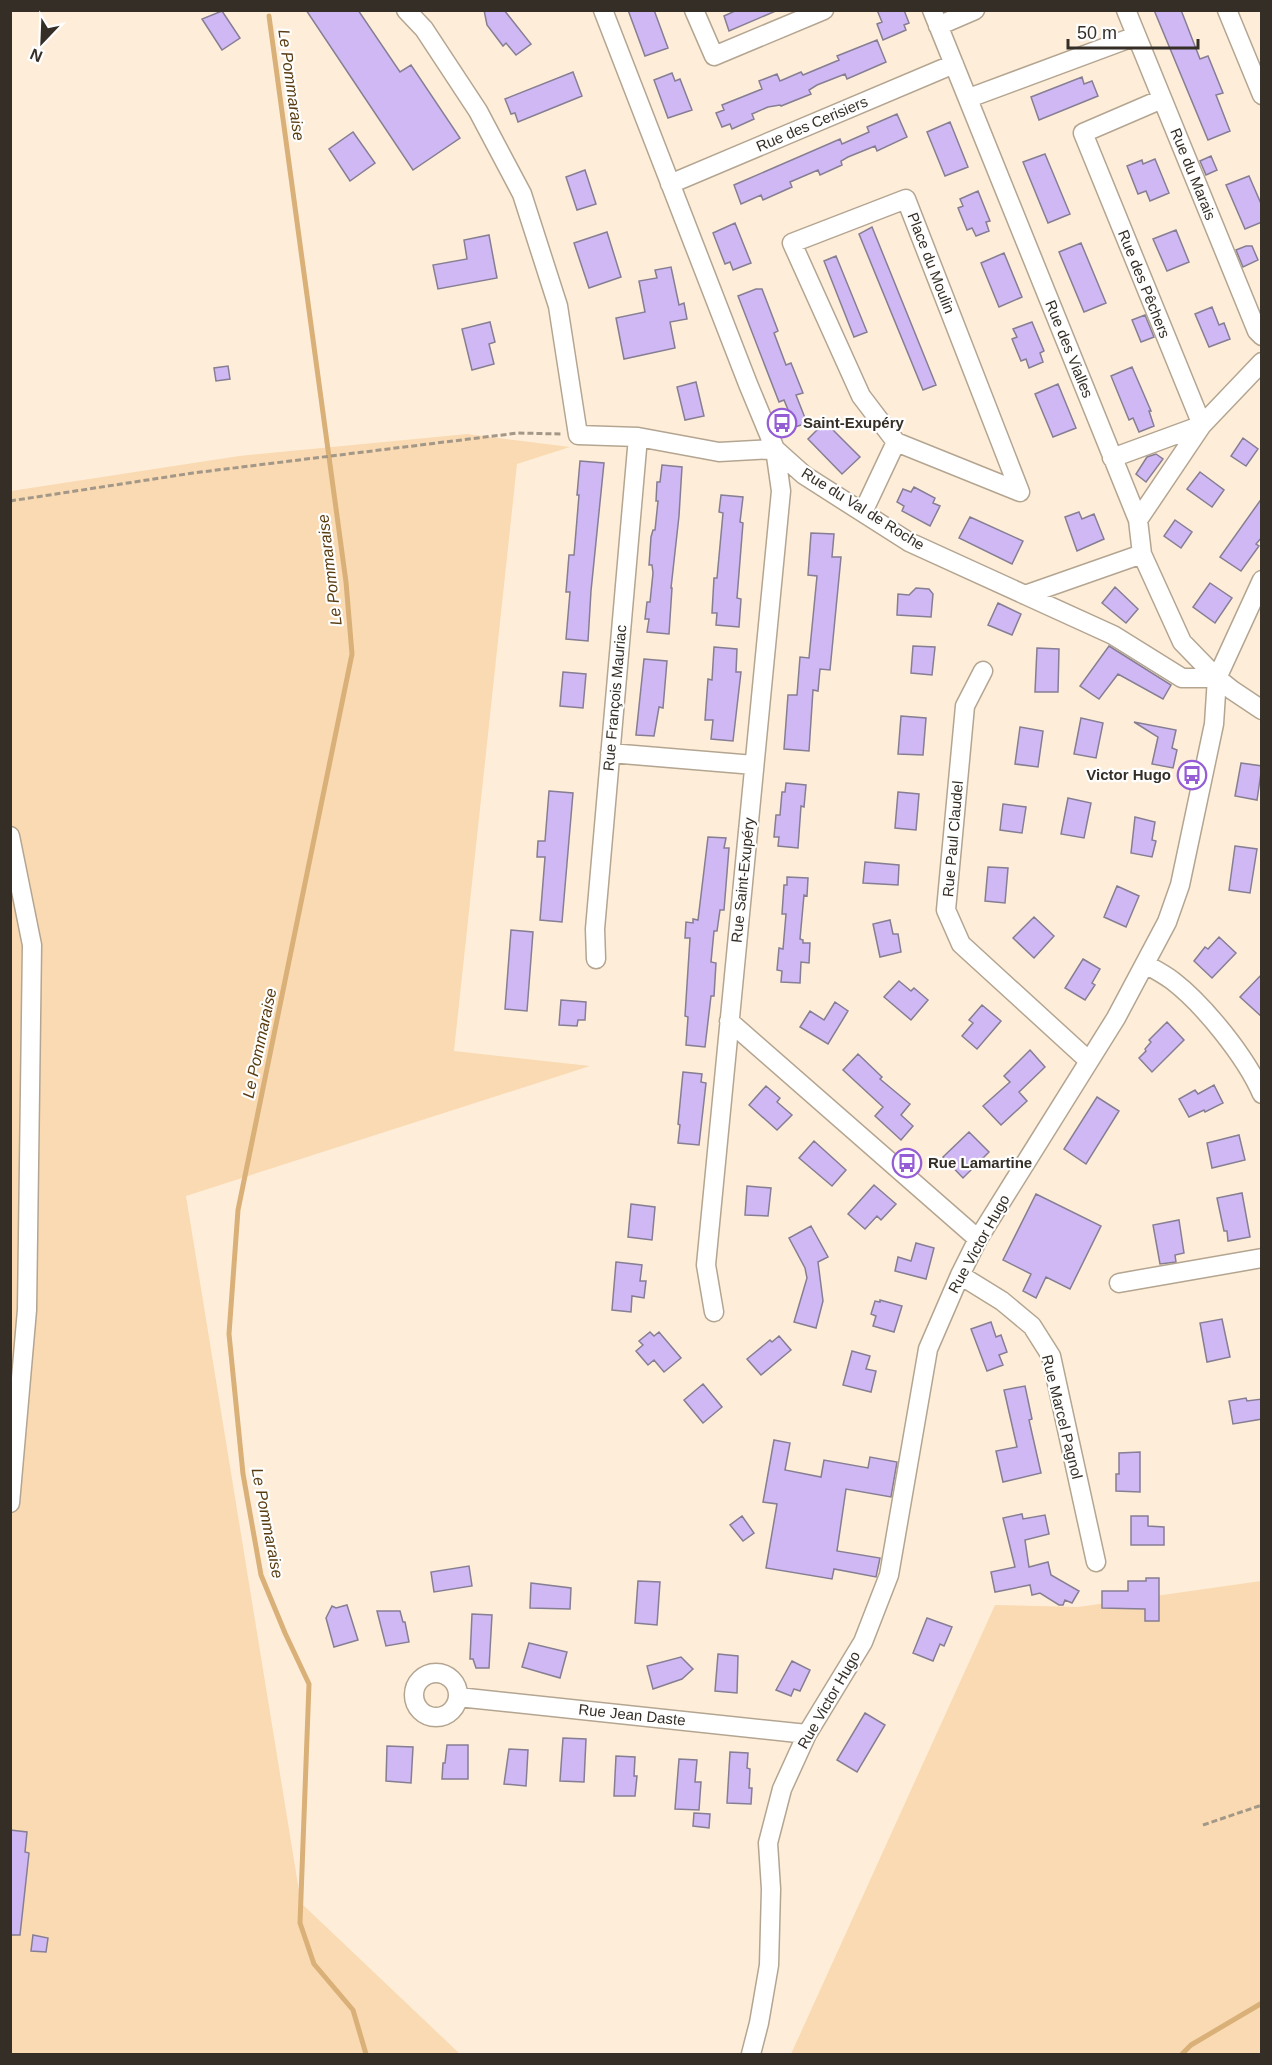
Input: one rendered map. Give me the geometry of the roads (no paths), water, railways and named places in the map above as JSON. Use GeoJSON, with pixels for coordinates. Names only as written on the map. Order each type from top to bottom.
{"type":"FeatureCollection","features":[{"type":"Feature","properties":{"kind":"street"},"geometry":{"type":"LineString","coordinates":[[406,10],[424,29],[478,111],[522,194],[558,306],[578,435],[638,437],[719,452],[775,448]]}},
{"type":"Feature","properties":{"kind":"street","name":"Rue du Val de Roche"},"geometry":{"type":"LineString","coordinates":[[603,10],[775,448],[804,475],[909,542],[1113,635],[1182,678],[1217,678]]}},
{"type":"Feature","properties":{"kind":"street"},"geometry":{"type":"LineString","coordinates":[[694,10],[714,56],[824,10]]}},
{"type":"Feature","properties":{"kind":"street"},"geometry":{"type":"LineString","coordinates":[[935,18],[975,10]]}},
{"type":"Feature","properties":{"kind":"street","name":"Rue du Marais"},"geometry":{"type":"LineString","coordinates":[[1125,10],[1257,331],[1262,336]]}},
{"type":"Feature","properties":{"kind":"street"},"geometry":{"type":"LineString","coordinates":[[1227,10],[1262,95]]}},
{"type":"Feature","properties":{"kind":"street","name":"Rue des Vialles"},"geometry":{"type":"LineString","coordinates":[[935,18],[1138,520],[1142,554],[1182,642],[1217,678],[1262,710]]}},
{"type":"Feature","properties":{"kind":"street"},"geometry":{"type":"LineString","coordinates":[[969,98],[1136,36]]}},
{"type":"Feature","properties":{"kind":"street","name":"Rue des Cerisiers"},"geometry":{"type":"LineString","coordinates":[[670,184],[954,64]]}},
{"type":"Feature","properties":{"kind":"street","name":"Rue des Pêchers"},"geometry":{"type":"LineString","coordinates":[[1162,99],[1083,133],[1202,425]]}},
{"type":"Feature","properties":{"kind":"street","name":"Place du Moulin"},"geometry":{"type":"LineString","coordinates":[[906,199],[1020,492],[896,442],[861,396],[792,243],[906,199]]}},
{"type":"Feature","properties":{"kind":"street"},"geometry":{"type":"LineString","coordinates":[[1138,520],[1202,425],[1262,362]]}},
{"type":"Feature","properties":{"kind":"street"},"geometry":{"type":"LineString","coordinates":[[1112,459],[1202,425]]}},
{"type":"Feature","properties":{"kind":"street","name":"Rue François Mauriac"},"geometry":{"type":"LineString","coordinates":[[596,959],[596,928],[610,753],[638,437]]}},
{"type":"Feature","properties":{"kind":"street"},"geometry":{"type":"LineString","coordinates":[[863,512],[896,442]]}},
{"type":"Feature","properties":{"kind":"street","name":"Rue Saint-Exupéry"},"geometry":{"type":"LineString","coordinates":[[714,1311],[706,1265],[781,491],[775,448]]}},
{"type":"Feature","properties":{"kind":"street"},"geometry":{"type":"LineString","coordinates":[[1025,595],[1142,554]]}},
{"type":"Feature","properties":{"kind":"street","name":"Rue Victor Hugo"},"geometry":{"type":"LineString","coordinates":[[751,2055],[769,1965],[771,1889],[768,1843],[782,1789],[807,1734],[863,1642],[889,1575],[928,1349],[978,1239],[1116,1018],[1167,922],[1180,885],[1214,724],[1217,678],[1262,580]]}},
{"type":"Feature","properties":{"kind":"street","name":"Rue Paul Claudel"},"geometry":{"type":"LineString","coordinates":[[983,671],[965,706],[946,910],[961,944],[1089,1061]]}},
{"type":"Feature","properties":{"kind":"street"},"geometry":{"type":"LineString","coordinates":[[610,753],[754,765]]}},
{"type":"Feature","properties":{"kind":"street"},"geometry":{"type":"LineString","coordinates":[[10,836],[32,945],[27,1310],[10,1503]]}},
{"type":"Feature","properties":{"kind":"street"},"geometry":{"type":"LineString","coordinates":[[1145,964],[1173,981],[1214,1022],[1254,1074],[1262,1094]]}},
{"type":"Feature","properties":{"kind":"street"},"geometry":{"type":"LineString","coordinates":[[729,1021],[978,1239]]}},
{"type":"Feature","properties":{"kind":"street"},"geometry":{"type":"LineString","coordinates":[[1119,1283],[1262,1258]]}},
{"type":"Feature","properties":{"kind":"street","name":"Rue Marcel Pagnol"},"geometry":{"type":"LineString","coordinates":[[960,1275],[1002,1301],[1032,1326],[1051,1356],[1096,1562]]}},
{"type":"Feature","properties":{"kind":"street","name":"Rue Jean Daste"},"geometry":{"type":"LineString","coordinates":[[458,1697],[807,1734]]}},
{"type":"Feature","properties":{"kind":"waterway","name":"Le Pommaraise"},"geometry":{"type":"LineString","coordinates":[[269,16],[346,582],[352,654],[238,1210],[229,1334],[243,1474],[261,1575],[309,1684],[300,1923],[314,1964],[353,2010],[366,2054]]}},
{"type":"Feature","properties":{"kind":"waterway"},"geometry":{"type":"LineString","coordinates":[[1182,2054],[1191,2045],[1262,2003]]}},
{"type":"Feature","properties":{"kind":"place","name":"Saint-Exupéry"},"geometry":{"type":"Point","coordinates":[782,423]}},
{"type":"Feature","properties":{"kind":"place","name":"Victor Hugo"},"geometry":{"type":"Point","coordinates":[1192,775]}},
{"type":"Feature","properties":{"kind":"place","name":"Rue Lamartine"},"geometry":{"type":"Point","coordinates":[907,1163]}}]}
